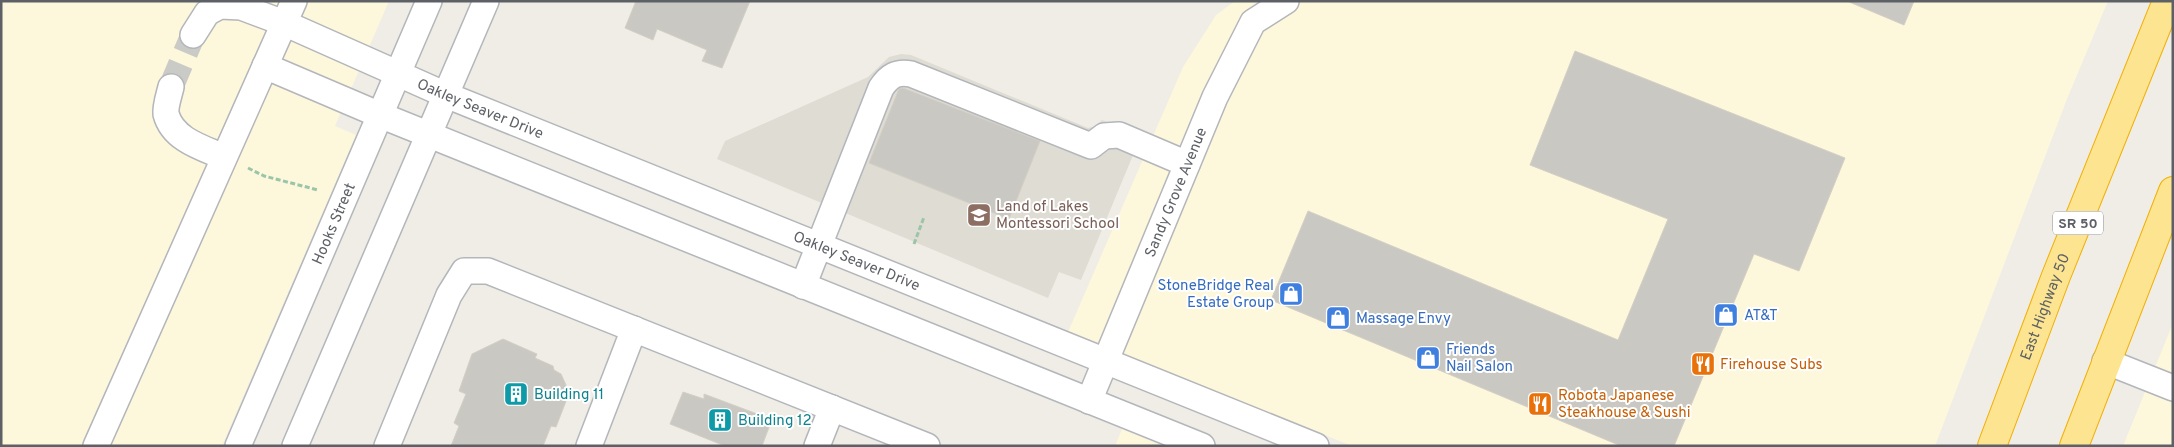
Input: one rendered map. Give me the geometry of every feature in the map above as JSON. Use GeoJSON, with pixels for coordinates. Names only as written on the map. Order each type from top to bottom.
{"type":"FeatureCollection","features":[{"type":"Feature","properties":{"kind":"highway","name":"East Highway 50"},"geometry":{"type":"LineString","coordinates":[[1992,446],[2056,276],[2167,1]]}},
{"type":"Feature","properties":{"kind":"highway"},"geometry":{"type":"LineString","coordinates":[[2074,446],[2105,361],[2173,190]]}},
{"type":"Feature","properties":{"kind":"street","name":"Hooks Street"},"geometry":{"type":"LineString","coordinates":[[238,446],[429,1]]}},
{"type":"Feature","properties":{"kind":"street"},"geometry":{"type":"LineString","coordinates":[[295,446],[486,1]]}},
{"type":"Feature","properties":{"kind":"street","name":"Sandy Grove Avenue"},"geometry":{"type":"LineString","coordinates":[[1089,400],[1215,97],[1254,22],[1286,1]]}},
{"type":"Feature","properties":{"kind":"street","name":"Oakley Seaver Drive"},"geometry":{"type":"LineString","coordinates":[[193,36],[207,13],[220,6],[241,6],[289,12],[398,74],[1316,446]]}},
{"type":"Feature","properties":{"kind":"street"},"geometry":{"type":"LineString","coordinates":[[96,446],[233,161],[265,66],[289,12]]}},
{"type":"Feature","properties":{"kind":"street"},"geometry":{"type":"LineString","coordinates":[[265,66],[380,115],[1202,446]]}},
{"type":"Feature","properties":{"kind":"street"},"geometry":{"type":"LineString","coordinates":[[804,286],[881,88],[887,79],[895,74],[903,72],[1091,146],[1104,136],[1119,135],[1187,164]]}},
{"type":"Feature","properties":{"kind":"street"},"geometry":{"type":"LineString","coordinates":[[171,87],[166,113],[174,129],[188,142],[233,161]]}},
{"type":"Feature","properties":{"kind":"street"},"geometry":{"type":"LineString","coordinates":[[388,446],[449,295],[464,271],[488,271],[927,446]]}},
{"type":"Feature","properties":{"kind":"street"},"geometry":{"type":"LineString","coordinates":[[589,446],[634,329]]}},
{"type":"Feature","properties":{"kind":"street"},"geometry":{"type":"LineString","coordinates":[[2105,361],[2173,388]]}},
{"type":"Feature","properties":{"kind":"street"},"geometry":{"type":"LineString","coordinates":[[817,446],[832,408]]}},
{"type":"Feature","properties":{"kind":"path"},"geometry":{"type":"LineString","coordinates":[[233,161],[264,176],[318,190]]}},
{"type":"Feature","properties":{"kind":"path"},"geometry":{"type":"LineString","coordinates":[[914,244],[924,218]]}},
{"type":"Feature","properties":{"kind":"shaded area"},"geometry":{"type":"Polygon","coordinates":[[[1,1],[389,1],[335,126],[356,135],[222,446],[1,446],[1,1]]]}},
{"type":"Feature","properties":{"kind":"shaded area"},"geometry":{"type":"Polygon","coordinates":[[[1235,1],[2108,1],[2067,99],[1935,446],[1352,446],[1068,332],[1183,67],[1216,15],[1235,1]]]}},
{"type":"Feature","properties":{"kind":"shaded area","name":"Land of Lakes Montessori School"},"geometry":{"type":"Polygon","coordinates":[[[901,54],[911,55],[1088,128],[1096,126],[1102,120],[1141,136],[1081,280],[1059,272],[1048,298],[717,159],[725,141],[868,77],[889,57],[901,54]]]}},
{"type":"Feature","properties":{"kind":"shaded area"},"geometry":{"type":"Polygon","coordinates":[[[2173,323],[2173,446],[2123,446],[2173,323]]]}},
{"type":"Feature","properties":{"kind":"shaded area"},"geometry":{"type":"Polygon","coordinates":[[[1122,429],[1163,446],[1115,446],[1122,429]]]}},
{"type":"Feature","properties":{"kind":"building"},"geometry":{"type":"Polygon","coordinates":[[[636,1],[750,1],[722,68],[702,61],[707,50],[657,29],[653,40],[625,28],[636,1]]]}},
{"type":"Feature","properties":{"kind":"building"},"geometry":{"type":"Polygon","coordinates":[[[1847,1],[1914,1],[1904,25],[1847,1]]]}},
{"type":"Feature","properties":{"kind":"building"},"geometry":{"type":"Polygon","coordinates":[[[1575,51],[1845,158],[1799,271],[1754,254],[1674,446],[1621,446],[1271,300],[1308,211],[1618,340],[1668,219],[1530,165],[1575,51]]]}},
{"type":"Feature","properties":{"kind":"building"},"geometry":{"type":"Polygon","coordinates":[[[903,88],[1040,141],[1009,219],[869,163],[899,89],[903,88]]]}},
{"type":"Feature","properties":{"kind":"building","name":"Building 11"},"geometry":{"type":"Polygon","coordinates":[[[503,339],[537,354],[535,358],[553,366],[554,370],[561,374],[566,385],[564,392],[568,396],[556,427],[551,426],[543,446],[451,446],[459,426],[454,423],[466,394],[459,391],[472,354],[503,339]]]}},
{"type":"Feature","properties":{"kind":"building","name":"Building 12"},"geometry":{"type":"Polygon","coordinates":[[[683,392],[704,399],[704,394],[768,418],[767,421],[771,422],[762,446],[725,446],[670,424],[683,392]]]}},
{"type":"Feature","properties":{"kind":"tunnel"},"geometry":{"type":"LineString","coordinates":[[171,87],[193,35]]}},
{"type":"Feature","properties":{"kind":"place","name":"Land of Lakes Montessori School"},"geometry":{"type":"Point","coordinates":[979,215]}},
{"type":"Feature","properties":{"kind":"place","name":"StoneBridge Real Estate Group"},"geometry":{"type":"Point","coordinates":[1291,294]}},
{"type":"Feature","properties":{"kind":"place","name":"AT&T"},"geometry":{"type":"Point","coordinates":[1726,315]}},
{"type":"Feature","properties":{"kind":"place","name":"Massage Envy"},"geometry":{"type":"Point","coordinates":[1338,318]}},
{"type":"Feature","properties":{"kind":"place","name":"Friends Nail Salon"},"geometry":{"type":"Point","coordinates":[1428,358]}},
{"type":"Feature","properties":{"kind":"place","name":"Firehouse Subs"},"geometry":{"type":"Point","coordinates":[1703,364]}},
{"type":"Feature","properties":{"kind":"place","name":"Building 11"},"geometry":{"type":"Point","coordinates":[516,394]}},
{"type":"Feature","properties":{"kind":"place","name":"Robota Japanese Steakhouse & Sushi"},"geometry":{"type":"Point","coordinates":[1540,404]}},
{"type":"Feature","properties":{"kind":"place","name":"Building 12"},"geometry":{"type":"Point","coordinates":[720,420]}}]}
